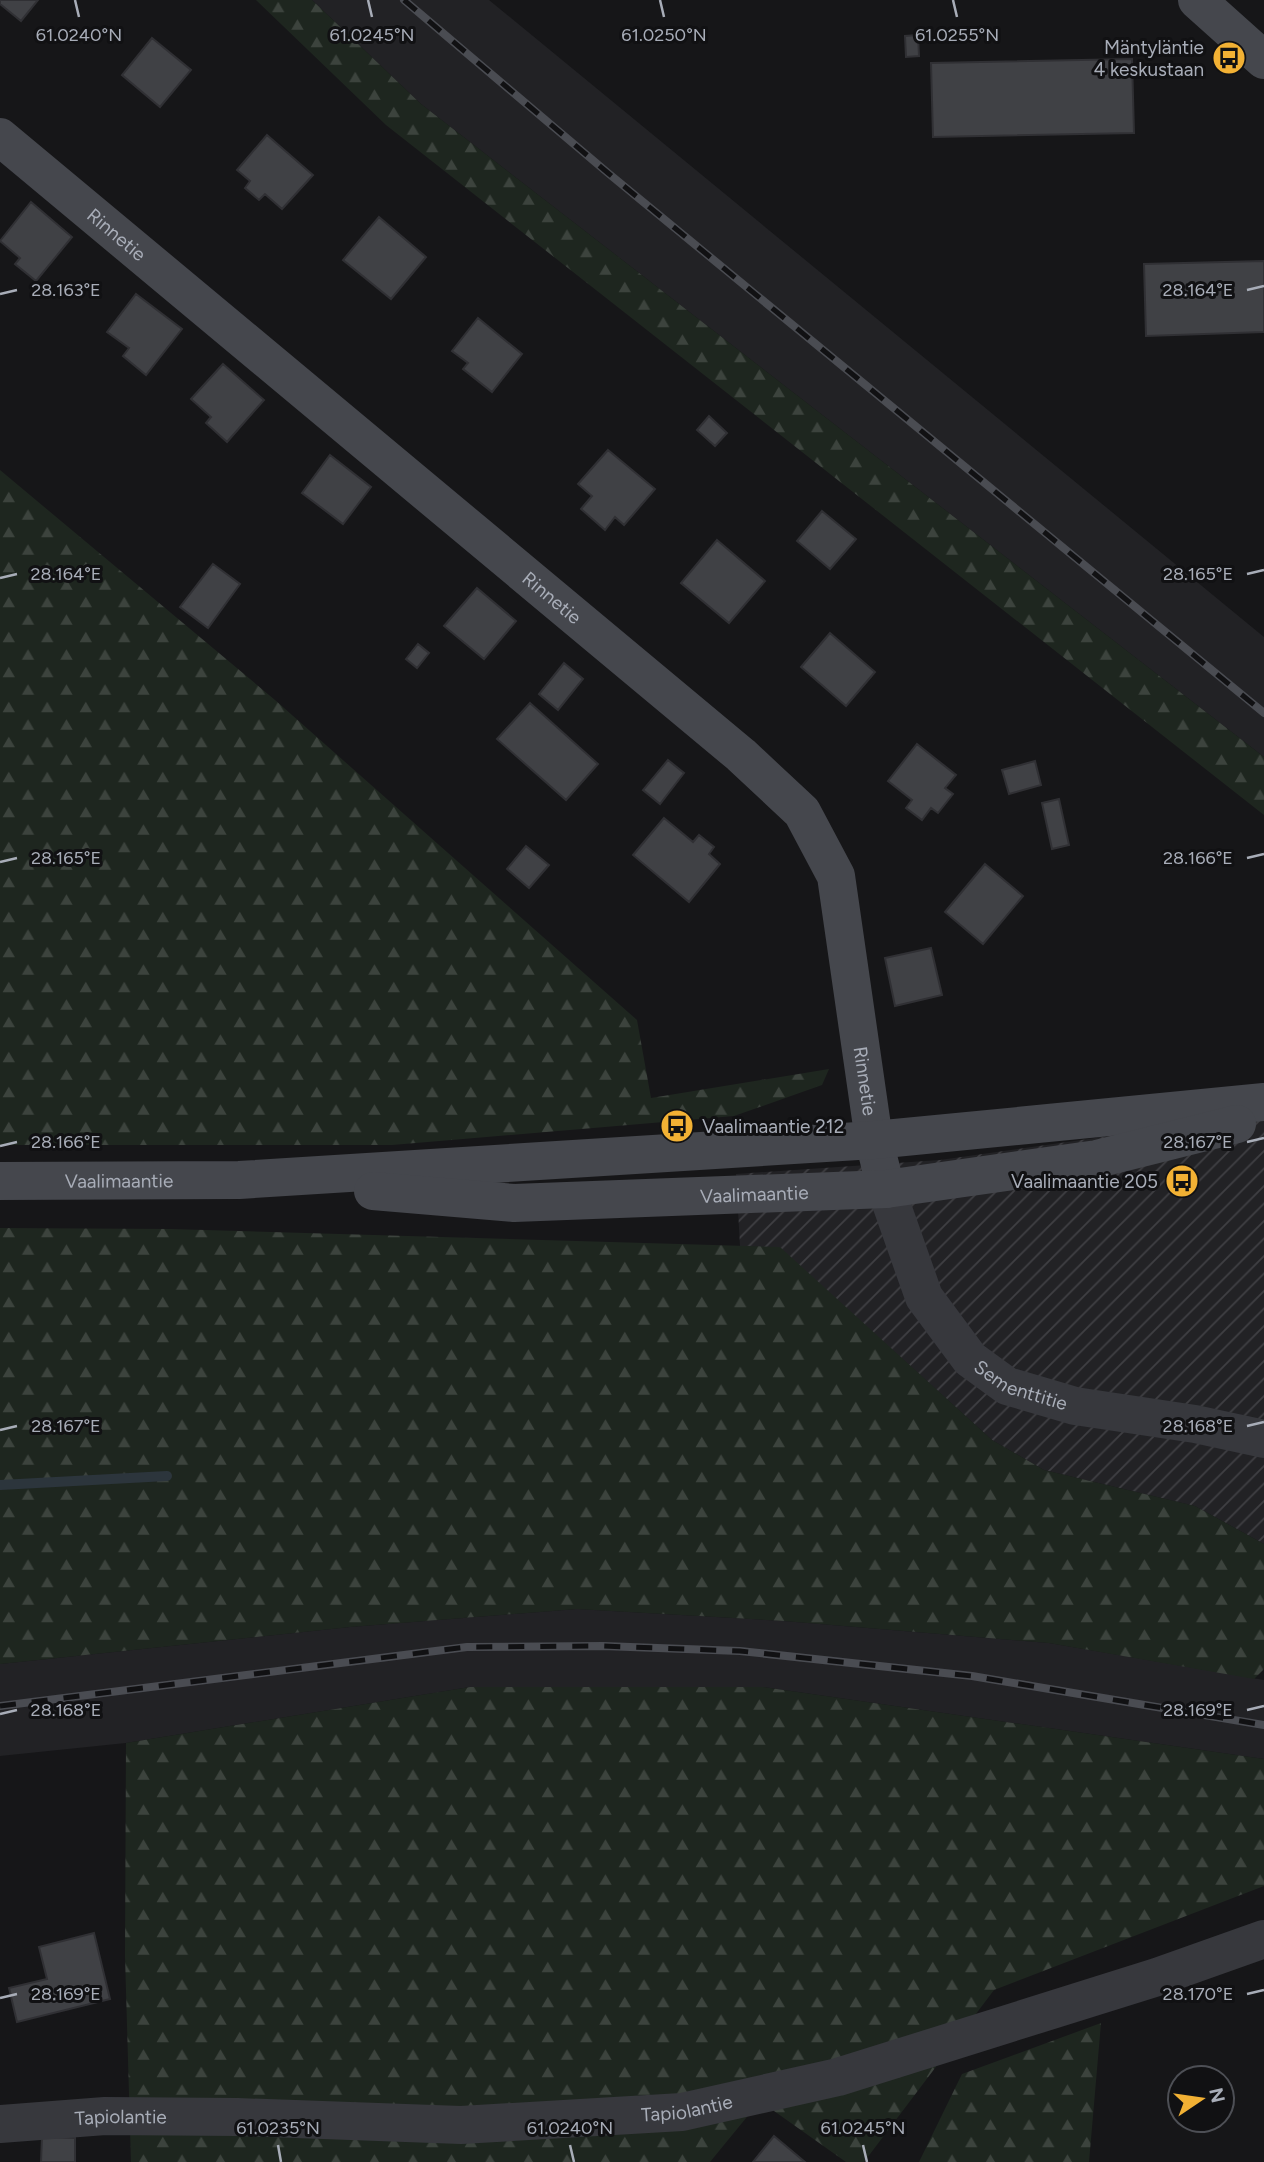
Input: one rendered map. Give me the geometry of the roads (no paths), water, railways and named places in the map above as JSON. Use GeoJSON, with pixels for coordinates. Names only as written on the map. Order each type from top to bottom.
{"type":"FeatureCollection","features":[{"type":"Feature","properties":{"kind":"main road"},"geometry":{"type":"LineString","coordinates":[[1197,0],[1264,60]]}},
{"type":"Feature","properties":{"kind":"main road","name":"Rinnetie"},"geometry":{"type":"LineString","coordinates":[[0,137],[741,755],[802,812],[836,876],[874,1140],[886,1189]]}},
{"type":"Feature","properties":{"kind":"main road","name":"Vaalimaantie"},"geometry":{"type":"LineString","coordinates":[[0,1181],[239,1180],[874,1140],[1264,1102]]}},
{"type":"Feature","properties":{"kind":"main road","name":"Vaalimaantie"},"geometry":{"type":"LineString","coordinates":[[239,1180],[514,1203],[886,1189],[1097,1159],[1264,1117]]}},
{"type":"Feature","properties":{"kind":"street","name":"Sementtitie"},"geometry":{"type":"LineString","coordinates":[[886,1189],[924,1297],[970,1359],[1007,1386],[1074,1406],[1195,1424],[1264,1439]]}},
{"type":"Feature","properties":{"kind":"street","name":"Tapiolantie"},"geometry":{"type":"LineString","coordinates":[[0,2124],[105,2116],[461,2124],[682,2112],[838,2077],[1157,1978],[1264,1939]]}},
{"type":"Feature","properties":{"kind":"waterway"},"geometry":{"type":"LineString","coordinates":[[0,1485],[167,1476]]}},
{"type":"Feature","properties":{"kind":"railway"},"geometry":{"type":"LineString","coordinates":[[404,0],[608,173],[1264,713]]}},
{"type":"Feature","properties":{"kind":"railway"},"geometry":{"type":"LineString","coordinates":[[0,1706],[467,1647],[603,1646],[740,1651],[972,1676],[1264,1725]]}},
{"type":"Feature","properties":{"kind":"place","name":"Mäntyläntie 4 keskustaan"},"geometry":{"type":"Point","coordinates":[1229,58]}},
{"type":"Feature","properties":{"kind":"place","name":"Vaalimaantie 212"},"geometry":{"type":"Point","coordinates":[677,1126]}},
{"type":"Feature","properties":{"kind":"place","name":"Vaalimaantie 205"},"geometry":{"type":"Point","coordinates":[1182,1181]}}]}
